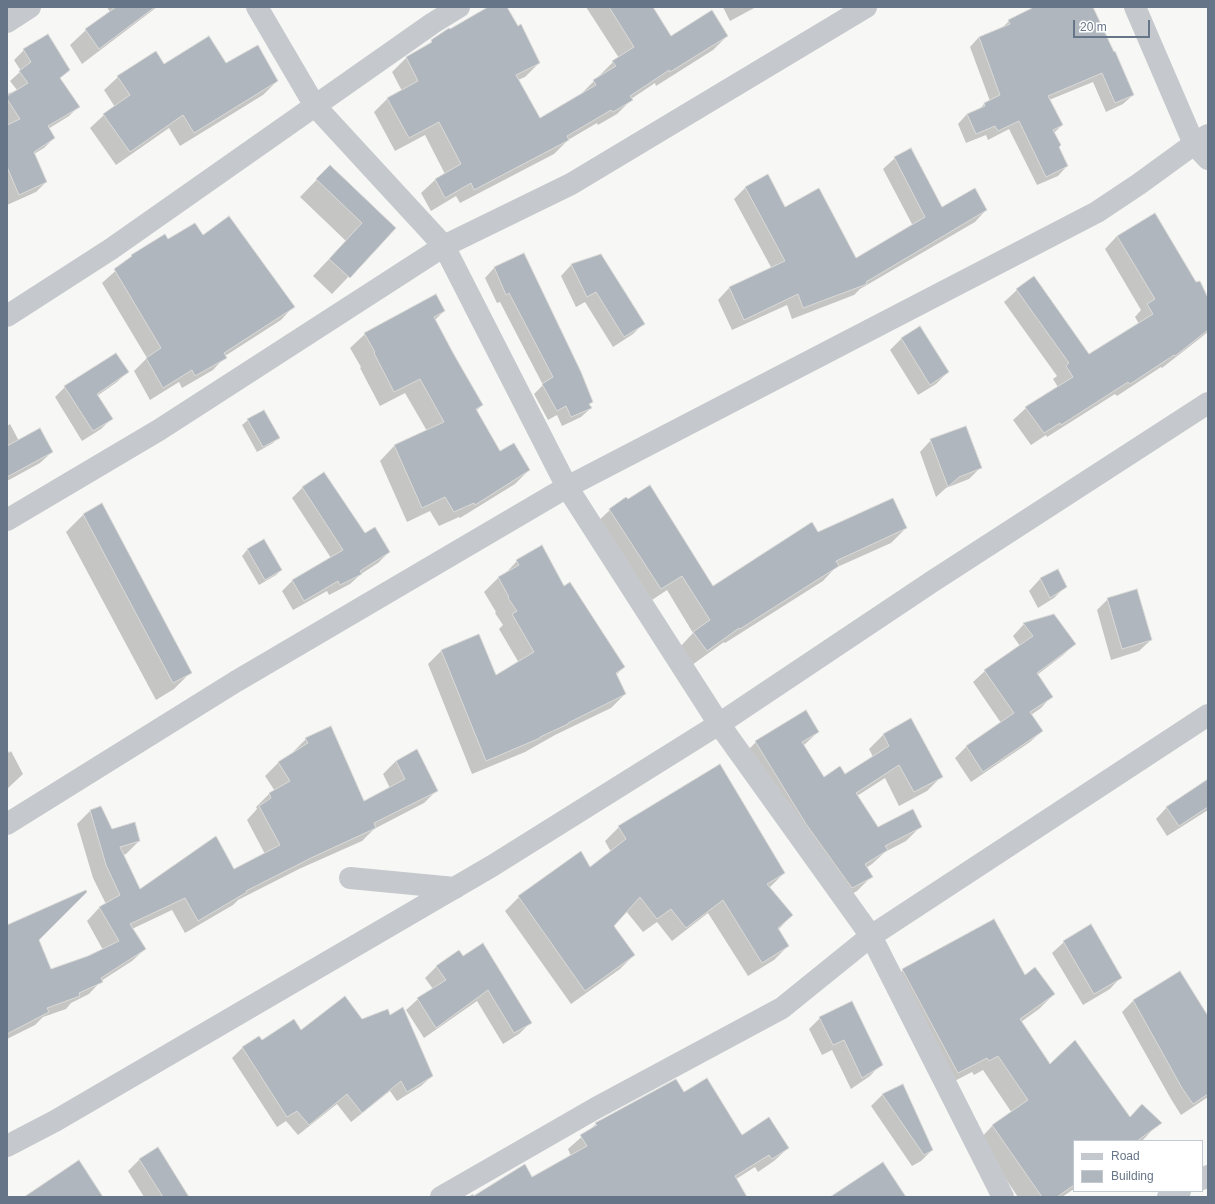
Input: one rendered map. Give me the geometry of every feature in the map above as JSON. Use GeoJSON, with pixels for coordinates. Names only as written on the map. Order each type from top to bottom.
{"type":"FeatureCollection","features":[{"type":"Feature","properties":{"kind":"street"},"geometry":{"type":"LineString","coordinates":[[7,22],[30,7]]}},
{"type":"Feature","properties":{"kind":"street"},"geometry":{"type":"LineString","coordinates":[[257,7],[314,106],[444,246],[567,488],[719,724],[871,936],[1003,1197]]}},
{"type":"Feature","properties":{"kind":"street"},"geometry":{"type":"LineString","coordinates":[[7,316],[111,249],[433,23],[459,7]]}},
{"type":"Feature","properties":{"kind":"street"},"geometry":{"type":"LineString","coordinates":[[7,520],[159,430],[444,246],[571,184],[866,7]]}},
{"type":"Feature","properties":{"kind":"street"},"geometry":{"type":"LineString","coordinates":[[7,824],[235,682],[567,488],[1097,212],[1139,184],[1203,146],[1135,7]]}},
{"type":"Feature","properties":{"kind":"street"},"geometry":{"type":"LineString","coordinates":[[7,1146],[55,1120],[505,858],[719,724],[933,581],[1208,403]]}},
{"type":"Feature","properties":{"kind":"street"},"geometry":{"type":"LineString","coordinates":[[441,1197],[596,1108],[782,1008],[871,936],[1208,715]]}},
{"type":"Feature","properties":{"kind":"street"},"geometry":{"type":"LineString","coordinates":[[350,878],[455,888]]}},
{"type":"Feature","properties":{"kind":"street"},"geometry":{"type":"LineString","coordinates":[[1168,1197],[1178,1192]]}},
{"type":"Feature","properties":{"kind":"building"},"geometry":{"type":"Polygon","coordinates":[[[116,7],[155,7],[99,49],[85,29],[116,7]]]}},
{"type":"Feature","properties":{"kind":"building"},"geometry":{"type":"Polygon","coordinates":[[[488,7],[507,7],[518,26],[521,24],[540,63],[516,75],[540,118],[596,85],[593,80],[616,66],[612,61],[634,47],[609,7],[653,7],[671,36],[712,10],[728,36],[670,72],[669,70],[630,96],[633,100],[613,112],[611,110],[567,136],[569,140],[474,190],[471,183],[445,198],[435,179],[461,164],[439,122],[409,138],[387,98],[418,81],[406,57],[432,42],[431,40],[449,28],[450,29],[488,7]]]}},
{"type":"Feature","properties":{"kind":"building"},"geometry":{"type":"Polygon","coordinates":[[[1034,7],[1093,7],[1114,52],[1115,51],[1134,95],[1115,103],[1102,73],[1048,96],[1063,125],[1053,130],[1061,145],[1059,147],[1068,166],[1046,177],[1019,121],[998,131],[995,126],[976,134],[967,114],[985,106],[984,103],[1000,95],[979,37],[1010,24],[1008,20],[1034,7]]]}},
{"type":"Feature","properties":{"kind":"building"},"geometry":{"type":"Polygon","coordinates":[[[48,34],[70,70],[60,78],[80,107],[48,126],[55,138],[34,152],[47,182],[19,195],[7,167],[7,125],[20,119],[7,99],[7,96],[28,83],[19,71],[31,62],[23,49],[48,34]]]}},
{"type":"Feature","properties":{"kind":"building"},"geometry":{"type":"Polygon","coordinates":[[[209,36],[226,63],[258,45],[278,81],[194,133],[183,115],[130,152],[103,114],[130,95],[117,76],[156,51],[164,64],[209,36]]]}},
{"type":"Feature","properties":{"kind":"building"},"geometry":{"type":"Polygon","coordinates":[[[911,148],[942,207],[975,188],[987,210],[866,282],[867,284],[803,308],[798,294],[744,320],[729,287],[785,261],[745,187],[768,174],[785,207],[819,188],[856,258],[925,217],[894,157],[911,148]]]}},
{"type":"Feature","properties":{"kind":"building"},"geometry":{"type":"Polygon","coordinates":[[[330,165],[396,228],[350,278],[329,259],[362,223],[316,179],[330,165]]]}},
{"type":"Feature","properties":{"kind":"building"},"geometry":{"type":"Polygon","coordinates":[[[1155,213],[1196,282],[1200,281],[1208,298],[1208,330],[1175,356],[1174,355],[1130,384],[1128,382],[1061,425],[1060,423],[1044,433],[1025,407],[1073,377],[1066,366],[1069,363],[1016,289],[1034,276],[1089,354],[1153,314],[1147,304],[1155,299],[1117,236],[1155,213]]]}},
{"type":"Feature","properties":{"kind":"building"},"geometry":{"type":"Polygon","coordinates":[[[229,216],[295,307],[224,353],[227,358],[195,376],[192,370],[163,388],[146,358],[161,348],[114,269],[132,256],[131,255],[165,234],[168,239],[195,223],[203,235],[229,216]]]}},
{"type":"Feature","properties":{"kind":"building"},"geometry":{"type":"Polygon","coordinates":[[[524,253],[581,372],[593,402],[589,404],[592,408],[571,417],[566,406],[557,411],[542,384],[553,377],[509,293],[506,295],[494,267],[524,253]]]}},
{"type":"Feature","properties":{"kind":"building"},"geometry":{"type":"Polygon","coordinates":[[[601,254],[645,324],[624,337],[596,292],[587,297],[571,264],[601,254]]]}},
{"type":"Feature","properties":{"kind":"building"},"geometry":{"type":"Polygon","coordinates":[[[436,294],[445,311],[434,317],[483,405],[476,409],[500,451],[514,443],[530,470],[475,505],[474,503],[454,512],[445,497],[422,508],[394,445],[444,422],[420,379],[394,392],[364,333],[436,294]]]}},
{"type":"Feature","properties":{"kind":"building"},"geometry":{"type":"Polygon","coordinates":[[[920,326],[949,372],[930,385],[901,338],[920,326]]]}},
{"type":"Feature","properties":{"kind":"building"},"geometry":{"type":"Polygon","coordinates":[[[116,353],[129,372],[97,394],[113,419],[93,431],[64,386],[116,353]]]}},
{"type":"Feature","properties":{"kind":"building"},"geometry":{"type":"Polygon","coordinates":[[[264,410],[280,438],[263,447],[247,419],[264,410]]]}},
{"type":"Feature","properties":{"kind":"building"},"geometry":{"type":"Polygon","coordinates":[[[966,426],[982,468],[959,477],[948,487],[930,439],[966,426]]]}},
{"type":"Feature","properties":{"kind":"building"},"geometry":{"type":"Polygon","coordinates":[[[40,428],[53,452],[7,477],[7,446],[40,428]]]}},
{"type":"Feature","properties":{"kind":"building"},"geometry":{"type":"Polygon","coordinates":[[[324,472],[365,533],[375,527],[390,552],[360,571],[362,574],[340,585],[338,581],[304,601],[292,580],[343,550],[302,487],[324,472]]]}},
{"type":"Feature","properties":{"kind":"building"},"geometry":{"type":"Polygon","coordinates":[[[650,485],[713,586],[812,522],[818,532],[893,498],[907,528],[836,561],[839,566],[740,629],[739,628],[707,651],[693,632],[710,620],[682,576],[661,589],[609,509],[626,497],[628,499],[650,485]]]}},
{"type":"Feature","properties":{"kind":"building"},"geometry":{"type":"Polygon","coordinates":[[[102,503],[192,673],[173,683],[83,514],[102,503]]]}},
{"type":"Feature","properties":{"kind":"building"},"geometry":{"type":"Polygon","coordinates":[[[264,539],[282,570],[265,580],[247,549],[264,539]]]}},
{"type":"Feature","properties":{"kind":"building"},"geometry":{"type":"Polygon","coordinates":[[[542,545],[564,586],[570,582],[625,667],[616,673],[626,694],[540,738],[486,761],[441,650],[479,634],[496,675],[534,652],[512,614],[517,611],[508,598],[509,597],[498,577],[519,565],[516,560],[542,545]]]}},
{"type":"Feature","properties":{"kind":"building"},"geometry":{"type":"Polygon","coordinates":[[[1058,569],[1067,587],[1050,598],[1040,578],[1058,569]]]}},
{"type":"Feature","properties":{"kind":"building"},"geometry":{"type":"Polygon","coordinates":[[[1137,589],[1152,640],[1122,649],[1107,598],[1137,589]]]}},
{"type":"Feature","properties":{"kind":"building"},"geometry":{"type":"Polygon","coordinates":[[[1054,614],[1076,644],[1037,673],[1053,697],[1030,712],[1043,731],[983,772],[966,746],[1014,713],[984,670],[1033,636],[1023,623],[1054,614]]]}},
{"type":"Feature","properties":{"kind":"building"},"geometry":{"type":"Polygon","coordinates":[[[806,710],[819,732],[802,742],[824,777],[840,766],[845,774],[889,746],[883,734],[911,718],[943,777],[914,792],[899,765],[856,793],[878,827],[913,809],[922,827],[885,846],[888,850],[865,864],[873,877],[852,888],[806,824],[755,741],[806,710]]]}},
{"type":"Feature","properties":{"kind":"building"},"geometry":{"type":"Polygon","coordinates":[[[331,726],[364,801],[405,779],[396,761],[417,749],[438,791],[374,823],[376,828],[313,857],[246,891],[247,892],[198,921],[185,898],[130,924],[146,949],[101,978],[103,982],[79,993],[80,996],[47,1008],[49,1012],[7,1034],[7,925],[86,890],[87,892],[39,940],[51,969],[88,956],[119,941],[99,907],[120,895],[106,865],[90,810],[101,806],[112,829],[135,822],[140,841],[120,847],[140,889],[216,836],[234,869],[280,845],[259,806],[271,798],[269,793],[290,781],[278,762],[308,743],[305,738],[331,726]]]}},
{"type":"Feature","properties":{"kind":"building"},"geometry":{"type":"Polygon","coordinates":[[[720,764],[785,873],[767,884],[793,915],[778,928],[789,946],[762,963],[723,900],[686,928],[671,909],[657,919],[640,897],[614,926],[635,955],[585,991],[518,896],[581,851],[590,867],[626,839],[618,826],[720,764]]]}},
{"type":"Feature","properties":{"kind":"building"},"geometry":{"type":"Polygon","coordinates":[[[1208,779],[1208,807],[1179,826],[1166,807],[1208,779]]]}},
{"type":"Feature","properties":{"kind":"building"},"geometry":{"type":"Polygon","coordinates":[[[994,919],[1025,975],[1035,967],[1055,994],[1020,1019],[1050,1064],[1075,1040],[1130,1117],[1142,1104],[1162,1123],[1138,1140],[1073,1140],[1073,1186],[1057,1197],[1042,1197],[992,1125],[1028,1100],[998,1056],[989,1061],[987,1058],[958,1073],[902,969],[994,919]]]}},
{"type":"Feature","properties":{"kind":"building"},"geometry":{"type":"Polygon","coordinates":[[[1091,924],[1122,978],[1094,994],[1063,941],[1091,924]]]}},
{"type":"Feature","properties":{"kind":"building"},"geometry":{"type":"Polygon","coordinates":[[[483,943],[532,1023],[514,1033],[488,990],[436,1028],[417,998],[446,980],[436,966],[459,950],[463,956],[483,943]]]}},
{"type":"Feature","properties":{"kind":"building"},"geometry":{"type":"Polygon","coordinates":[[[1180,971],[1208,1016],[1208,1094],[1193,1104],[1182,1088],[1133,1000],[1180,971]]]}},
{"type":"Feature","properties":{"kind":"building"},"geometry":{"type":"Polygon","coordinates":[[[345,996],[362,1019],[388,1009],[390,1015],[403,1007],[433,1076],[407,1092],[401,1081],[362,1113],[347,1094],[309,1125],[297,1111],[287,1117],[242,1047],[259,1036],[262,1040],[294,1019],[301,1030],[345,996]]]}},
{"type":"Feature","properties":{"kind":"building"},"geometry":{"type":"Polygon","coordinates":[[[852,1001],[883,1065],[862,1078],[844,1040],[833,1045],[819,1017],[852,1001]]]}},
{"type":"Feature","properties":{"kind":"building"},"geometry":{"type":"Polygon","coordinates":[[[707,1078],[742,1135],[769,1117],[789,1148],[772,1159],[769,1155],[735,1176],[747,1197],[472,1197],[525,1164],[532,1177],[587,1146],[580,1135],[597,1125],[595,1123],[676,1079],[684,1092],[707,1078]]]}},
{"type":"Feature","properties":{"kind":"building"},"geometry":{"type":"Polygon","coordinates":[[[903,1084],[933,1150],[924,1155],[882,1094],[903,1084]]]}},
{"type":"Feature","properties":{"kind":"building"},"geometry":{"type":"Polygon","coordinates":[[[158,1147],[189,1197],[163,1197],[139,1159],[158,1147]]]}},
{"type":"Feature","properties":{"kind":"building"},"geometry":{"type":"Polygon","coordinates":[[[79,1160],[103,1197],[24,1197],[79,1160]]]}},
{"type":"Feature","properties":{"kind":"building"},"geometry":{"type":"Polygon","coordinates":[[[883,1162],[906,1197],[830,1197],[883,1162]]]}}]}
